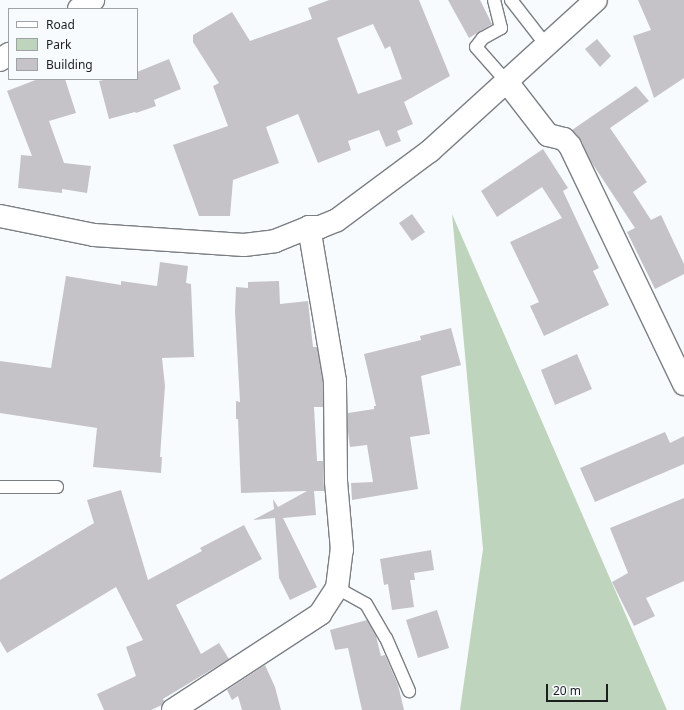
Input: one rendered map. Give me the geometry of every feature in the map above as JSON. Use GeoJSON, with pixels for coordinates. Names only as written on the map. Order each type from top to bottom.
{"type":"FeatureCollection","features":[{"type":"Feature","properties":{"kind":"street"},"geometry":{"type":"LineString","coordinates":[[81,8],[93,0]]}},
{"type":"Feature","properties":{"kind":"street"},"geometry":{"type":"LineString","coordinates":[[0,216],[94,235],[244,245],[276,241],[309,227],[320,227],[337,220],[430,151],[596,0]]}},
{"type":"Feature","properties":{"kind":"street"},"geometry":{"type":"LineString","coordinates":[[507,82],[548,135],[564,139],[570,146],[684,384]]}},
{"type":"Feature","properties":{"kind":"street"},"geometry":{"type":"LineString","coordinates":[[173,710],[320,614],[337,588],[342,550],[336,481],[335,382],[309,227]]}},
{"type":"Feature","properties":{"kind":"lane"},"geometry":{"type":"LineString","coordinates":[[494,0],[501,28],[483,38],[476,47],[507,82]]}},
{"type":"Feature","properties":{"kind":"lane"},"geometry":{"type":"LineString","coordinates":[[510,0],[546,45]]}},
{"type":"Feature","properties":{"kind":"lane"},"geometry":{"type":"LineString","coordinates":[[0,487],[57,487]]}},
{"type":"Feature","properties":{"kind":"lane"},"geometry":{"type":"LineString","coordinates":[[337,588],[366,604],[386,638],[408,692]]}},
{"type":"Feature","properties":{"kind":"green space"},"geometry":{"type":"Polygon","coordinates":[[[452,214],[667,710],[460,710],[483,549],[452,214]]]}},
{"type":"Feature","properties":{"kind":"building"},"geometry":{"type":"Polygon","coordinates":[[[329,0],[419,0],[450,76],[404,102],[413,124],[397,131],[401,141],[386,147],[379,130],[348,141],[351,150],[318,163],[298,114],[266,127],[279,163],[233,180],[230,216],[199,216],[173,145],[228,126],[213,86],[219,83],[193,42],[193,35],[232,12],[250,41],[312,19],[308,8],[329,0]],[[373,24],[337,38],[358,94],[402,79],[390,46],[385,49],[373,24]]]}},
{"type":"Feature","properties":{"kind":"building"},"geometry":{"type":"Polygon","coordinates":[[[448,0],[480,0],[492,24],[469,38],[448,0]]]}},
{"type":"Feature","properties":{"kind":"building"},"geometry":{"type":"Polygon","coordinates":[[[638,0],[684,0],[684,78],[654,98],[633,36],[651,30],[638,0]]]}},
{"type":"Feature","properties":{"kind":"building"},"geometry":{"type":"Polygon","coordinates":[[[597,39],[611,56],[600,67],[585,49],[597,39]]]}},
{"type":"Feature","properties":{"kind":"building"},"geometry":{"type":"Polygon","coordinates":[[[169,59],[181,89],[154,100],[156,106],[136,113],[109,119],[99,81],[138,80],[138,72],[169,59]]]}},
{"type":"Feature","properties":{"kind":"building"},"geometry":{"type":"Polygon","coordinates":[[[35,80],[65,80],[76,113],[49,121],[64,163],[91,166],[87,193],[62,189],[62,193],[18,188],[21,155],[32,156],[7,91],[35,80]]]}},
{"type":"Feature","properties":{"kind":"building"},"geometry":{"type":"Polygon","coordinates":[[[636,86],[649,101],[610,128],[647,182],[633,192],[651,220],[661,215],[684,264],[684,274],[655,289],[627,232],[635,228],[590,160],[581,140],[572,130],[636,86]]]}},
{"type":"Feature","properties":{"kind":"building"},"geometry":{"type":"Polygon","coordinates":[[[543,149],[568,188],[563,191],[599,268],[593,271],[609,305],[544,336],[530,306],[539,302],[510,242],[562,218],[542,187],[497,217],[481,191],[543,149]]]}},
{"type":"Feature","properties":{"kind":"building"},"geometry":{"type":"Polygon","coordinates":[[[412,214],[425,232],[412,241],[399,223],[412,214]]]}},
{"type":"Feature","properties":{"kind":"building"},"geometry":{"type":"Polygon","coordinates":[[[160,262],[188,266],[186,283],[191,284],[194,357],[162,358],[165,386],[160,457],[162,457],[161,473],[93,467],[97,428],[0,413],[0,361],[51,368],[66,276],[121,285],[121,281],[157,286],[160,262]]]}},
{"type":"Feature","properties":{"kind":"building"},"geometry":{"type":"Polygon","coordinates":[[[279,281],[280,304],[308,301],[313,347],[317,347],[323,382],[323,407],[314,407],[317,461],[323,461],[324,491],[314,491],[316,515],[283,518],[317,587],[290,600],[279,578],[275,518],[253,520],[274,509],[273,499],[278,507],[307,491],[241,493],[238,419],[236,419],[236,401],[240,402],[235,312],[236,287],[248,288],[248,282],[279,281]]]}},
{"type":"Feature","properties":{"kind":"building"},"geometry":{"type":"Polygon","coordinates":[[[451,328],[461,365],[421,376],[430,434],[410,437],[418,489],[352,500],[351,483],[373,482],[367,445],[350,447],[348,432],[348,413],[374,409],[374,406],[376,406],[364,354],[421,340],[420,336],[451,328]]]}},
{"type":"Feature","properties":{"kind":"building"},"geometry":{"type":"Polygon","coordinates":[[[577,354],[592,389],[555,405],[541,370],[577,354]]]}},
{"type":"Feature","properties":{"kind":"building"},"geometry":{"type":"Polygon","coordinates":[[[665,432],[670,443],[684,436],[684,464],[595,502],[580,468],[665,432]]]}},
{"type":"Feature","properties":{"kind":"building"},"geometry":{"type":"Polygon","coordinates":[[[121,490],[148,580],[202,551],[200,548],[244,525],[262,559],[176,605],[201,654],[219,643],[229,659],[163,699],[164,701],[162,705],[151,710],[104,710],[97,694],[136,676],[126,647],[143,640],[116,587],[7,653],[0,641],[0,580],[94,523],[87,500],[121,490]]]}},
{"type":"Feature","properties":{"kind":"building"},"geometry":{"type":"Polygon","coordinates":[[[684,498],[684,581],[646,598],[655,616],[634,626],[612,582],[628,573],[610,528],[684,498]]]}},
{"type":"Feature","properties":{"kind":"building"},"geometry":{"type":"Polygon","coordinates":[[[431,550],[434,570],[414,573],[415,580],[410,580],[414,607],[392,610],[388,584],[384,585],[380,559],[431,550]]]}},
{"type":"Feature","properties":{"kind":"building"},"geometry":{"type":"Polygon","coordinates":[[[437,610],[449,648],[418,658],[406,620],[437,610]]]}},
{"type":"Feature","properties":{"kind":"building"},"geometry":{"type":"Polygon","coordinates":[[[367,620],[376,636],[381,656],[385,655],[398,685],[404,710],[362,710],[348,648],[335,650],[330,630],[367,620]]]}},
{"type":"Feature","properties":{"kind":"building"},"geometry":{"type":"Polygon","coordinates":[[[265,665],[275,687],[281,710],[242,710],[238,696],[232,700],[227,690],[265,665]]]}}]}
